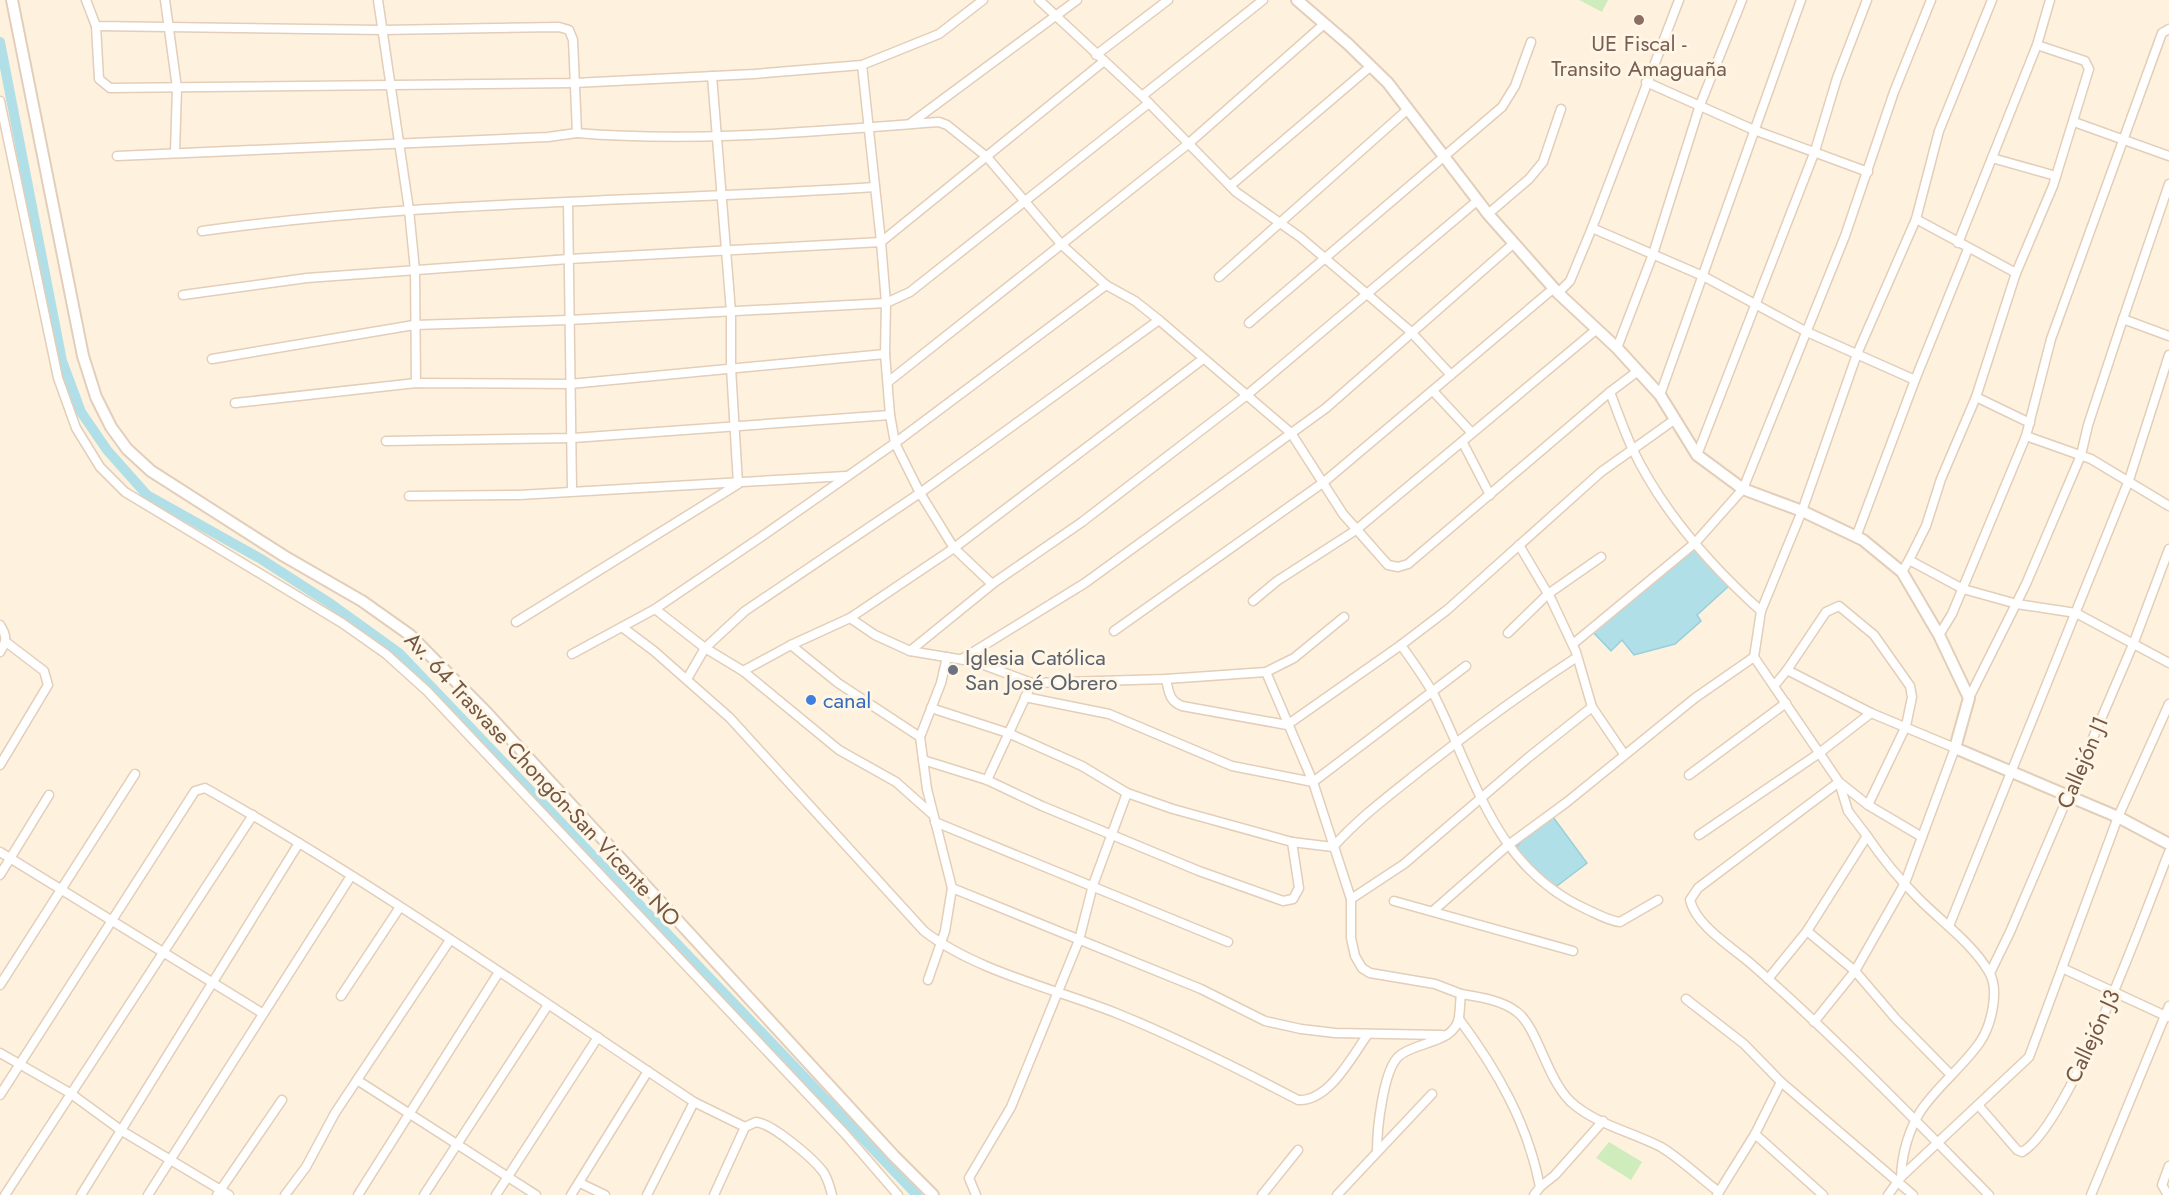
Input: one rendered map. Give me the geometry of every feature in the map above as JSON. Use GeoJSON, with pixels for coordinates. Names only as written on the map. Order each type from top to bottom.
{"type":"FeatureCollection","features":[{"type":"Feature","properties":{"kind":"street","name":"Av. 64 Trasvase Chongón-San Vicente NO"},"geometry":{"type":"LineString","coordinates":[[12,0],[83,356],[96,397],[111,427],[128,449],[151,471],[284,556],[362,601],[426,650],[894,1156],[933,1195]]}},
{"type":"Feature","properties":{"kind":"street"},"geometry":{"type":"LineString","coordinates":[[86,0],[96,26],[99,79],[110,88],[391,87],[574,83],[862,65],[927,41],[952,26],[983,0]]}},
{"type":"Feature","properties":{"kind":"street"},"geometry":{"type":"LineString","coordinates":[[165,0],[177,88],[175,153]]}},
{"type":"Feature","properties":{"kind":"street"},"geometry":{"type":"LineString","coordinates":[[378,0],[410,210],[415,270],[416,383]]}},
{"type":"Feature","properties":{"kind":"street"},"geometry":{"type":"LineString","coordinates":[[1039,0],[1142,96],[1230,186],[1325,258],[1412,333],[1451,375]]}},
{"type":"Feature","properties":{"kind":"street"},"geometry":{"type":"LineString","coordinates":[[909,124],[1077,0]]}},
{"type":"Feature","properties":{"kind":"street"},"geometry":{"type":"LineString","coordinates":[[183,295],[307,278],[569,259],[726,253],[880,242],[987,157],[1168,0]]}},
{"type":"Feature","properties":{"kind":"street"},"geometry":{"type":"LineString","coordinates":[[1142,96],[1263,0]]}},
{"type":"Feature","properties":{"kind":"street"},"geometry":{"type":"LineString","coordinates":[[1297,0],[1388,83],[1488,214],[1556,290],[1617,348],[1660,395],[1697,454],[1743,489],[1802,511],[1856,537],[1902,572],[1939,635],[1969,698]]}},
{"type":"Feature","properties":{"kind":"street"},"geometry":{"type":"LineString","coordinates":[[1114,631],[1323,482],[1451,375],[1570,281],[1679,0]]}},
{"type":"Feature","properties":{"kind":"street"},"geometry":{"type":"LineString","coordinates":[[1617,348],[1653,254],[1700,105],[1742,0]]}},
{"type":"Feature","properties":{"kind":"street"},"geometry":{"type":"LineString","coordinates":[[1660,395],[1801,0]]}},
{"type":"Feature","properties":{"kind":"street"},"geometry":{"type":"LineString","coordinates":[[1697,454],[1815,151],[1837,78],[1867,0]]}},
{"type":"Feature","properties":{"kind":"street"},"geometry":{"type":"LineString","coordinates":[[1573,644],[1695,543],[1743,489],[1807,332],[1868,172],[1894,92],[1931,0]]}},
{"type":"Feature","properties":{"kind":"street"},"geometry":{"type":"LineString","coordinates":[[1922,837],[1868,806],[1839,782],[1754,657],[1761,611],[1802,511],[1857,354],[1916,219],[1939,131],[1992,0]]}},
{"type":"Feature","properties":{"kind":"street"},"geometry":{"type":"LineString","coordinates":[[1958,243],[2037,45],[2050,0]]}},
{"type":"Feature","properties":{"kind":"street"},"geometry":{"type":"LineString","coordinates":[[888,382],[1188,144],[1323,25]]}},
{"type":"Feature","properties":{"kind":"street"},"geometry":{"type":"LineString","coordinates":[[96,26],[383,30],[559,27],[569,30],[573,40],[578,133]]}},
{"type":"Feature","properties":{"kind":"street"},"geometry":{"type":"LineString","coordinates":[[1939,635],[1963,589],[2026,436],[2051,339],[2162,33],[2169,29]]}},
{"type":"Feature","properties":{"kind":"street"},"geometry":{"type":"LineString","coordinates":[[1249,323],[1502,106],[1515,86],[1531,42]]}},
{"type":"Feature","properties":{"kind":"street"},"geometry":{"type":"LineString","coordinates":[[1902,572],[1926,526],[1941,478],[1976,398],[2016,273],[2056,176],[2074,122],[2089,64],[2037,45]]}},
{"type":"Feature","properties":{"kind":"street"},"geometry":{"type":"LineString","coordinates":[[862,65],[886,303],[885,354],[890,415],[895,443],[920,493],[954,548],[992,584]]}},
{"type":"Feature","properties":{"kind":"street"},"geometry":{"type":"LineString","coordinates":[[1230,186],[1371,66]]}},
{"type":"Feature","properties":{"kind":"street"},"geometry":{"type":"LineString","coordinates":[[712,76],[731,312],[731,368],[738,484]]}},
{"type":"Feature","properties":{"kind":"street"},"geometry":{"type":"LineString","coordinates":[[1646,82],[1754,130],[1868,172]]}},
{"type":"Feature","properties":{"kind":"street"},"geometry":{"type":"LineString","coordinates":[[0,101],[58,378],[76,428],[100,467],[135,498],[342,623],[386,654],[427,691],[822,1109],[898,1195]]}},
{"type":"Feature","properties":{"kind":"street"},"geometry":{"type":"LineString","coordinates":[[212,359],[414,325],[569,320],[886,303],[910,292],[1149,103]]}},
{"type":"Feature","properties":{"kind":"street"},"geometry":{"type":"LineString","coordinates":[[1219,277],[1407,110]]}},
{"type":"Feature","properties":{"kind":"street"},"geometry":{"type":"LineString","coordinates":[[1488,214],[1529,179],[1543,162],[1561,110]]}},
{"type":"Feature","properties":{"kind":"street"},"geometry":{"type":"LineString","coordinates":[[117,156],[548,137],[578,133],[621,136],[716,136],[870,129],[939,122],[947,124],[987,157],[1062,245],[1106,285],[1135,301],[1159,320],[1291,433],[1356,530],[1388,565],[1398,567],[1408,564],[1610,392],[1638,371]]}},
{"type":"Feature","properties":{"kind":"street"},"geometry":{"type":"LineString","coordinates":[[2074,122],[2123,142],[2169,156]]}},
{"type":"Feature","properties":{"kind":"street"},"geometry":{"type":"LineString","coordinates":[[1992,158],[2056,176]]}},
{"type":"Feature","properties":{"kind":"street"},"geometry":{"type":"LineString","coordinates":[[1814,1022],[1855,971],[1905,883],[1955,748],[1969,698],[2017,604],[2081,455],[2088,425],[2169,184]]}},
{"type":"Feature","properties":{"kind":"street"},"geometry":{"type":"LineString","coordinates":[[202,231],[303,217],[410,210],[721,198],[875,188]]}},
{"type":"Feature","properties":{"kind":"street"},"geometry":{"type":"LineString","coordinates":[[910,651],[992,584],[1082,522],[1247,395],[1477,201]]}},
{"type":"Feature","properties":{"kind":"street"},"geometry":{"type":"LineString","coordinates":[[568,203],[572,490]]}},
{"type":"Feature","properties":{"kind":"street"},"geometry":{"type":"LineString","coordinates":[[1916,219],[2016,273]]}},
{"type":"Feature","properties":{"kind":"street"},"geometry":{"type":"LineString","coordinates":[[1592,228],[1703,276],[1807,332],[1915,380]]}},
{"type":"Feature","properties":{"kind":"street"},"geometry":{"type":"LineString","coordinates":[[963,659],[1085,584],[1326,408],[1514,243]]}},
{"type":"Feature","properties":{"kind":"street"},"geometry":{"type":"LineString","coordinates":[[1856,537],[1915,380],[1968,249]]}},
{"type":"Feature","properties":{"kind":"street"},"geometry":{"type":"LineString","coordinates":[[572,654],[655,609],[849,476],[1106,285]]}},
{"type":"Feature","properties":{"kind":"street"},"geometry":{"type":"LineString","coordinates":[[2123,319],[2169,336]]}},
{"type":"Feature","properties":{"kind":"street"},"geometry":{"type":"LineString","coordinates":[[687,679],[705,648],[755,604],[920,493],[1159,320]]}},
{"type":"Feature","properties":{"kind":"street"},"geometry":{"type":"LineString","coordinates":[[1253,601],[1277,581],[1356,530],[1598,329]]}},
{"type":"Feature","properties":{"kind":"street"},"geometry":{"type":"LineString","coordinates":[[235,404],[416,383],[570,384],[885,354]]}},
{"type":"Feature","properties":{"kind":"street"},"geometry":{"type":"LineString","coordinates":[[1949,926],[2129,480],[2169,356]]}},
{"type":"Feature","properties":{"kind":"street"},"geometry":{"type":"LineString","coordinates":[[743,672],[791,645],[850,618],[954,548],[1203,359]]}},
{"type":"Feature","properties":{"kind":"street"},"geometry":{"type":"LineString","coordinates":[[1434,390],[1472,432]]}},
{"type":"Feature","properties":{"kind":"street"},"geometry":{"type":"LineString","coordinates":[[1610,392],[1633,449],[1664,500],[1695,543],[1761,611]]}},
{"type":"Feature","properties":{"kind":"street"},"geometry":{"type":"LineString","coordinates":[[1976,398],[2030,423]]}},
{"type":"Feature","properties":{"kind":"street"},"geometry":{"type":"LineString","coordinates":[[386,441],[573,438],[890,415]]}},
{"type":"Feature","properties":{"kind":"street"},"geometry":{"type":"LineString","coordinates":[[1166,679],[1170,697],[1174,703],[1287,725],[1447,610],[1601,472],[1674,420]]}},
{"type":"Feature","properties":{"kind":"street"},"geometry":{"type":"LineString","coordinates":[[2026,436],[2081,455],[2129,480],[2169,506]]}},
{"type":"Feature","properties":{"kind":"street"},"geometry":{"type":"LineString","coordinates":[[1463,443],[1490,495]]}},
{"type":"Feature","properties":{"kind":"street"},"geometry":{"type":"LineString","coordinates":[[409,496],[519,495],[572,490],[738,484],[849,476]]}},
{"type":"Feature","properties":{"kind":"street"},"geometry":{"type":"LineString","coordinates":[[516,622],[738,484]]}},
{"type":"Feature","properties":{"kind":"street"},"geometry":{"type":"LineString","coordinates":[[1519,545],[1548,594],[1573,644],[1593,707],[1624,754]]}},
{"type":"Feature","properties":{"kind":"street","name":"Callejón J1"},"geometry":{"type":"LineString","coordinates":[[1990,973],[2010,932],[2134,642],[2169,549]]}},
{"type":"Feature","properties":{"kind":"street"},"geometry":{"type":"LineString","coordinates":[[1508,633],[1548,594],[1601,557]]}},
{"type":"Feature","properties":{"kind":"street"},"geometry":{"type":"LineString","coordinates":[[1909,560],[1963,589],[2017,604],[2076,613],[2134,642],[2169,663]]}},
{"type":"Feature","properties":{"kind":"street"},"geometry":{"type":"LineString","coordinates":[[1774,686],[1826,612],[1839,606],[1874,636],[1910,686],[1912,697],[1906,726],[1868,806]]}},
{"type":"Feature","properties":{"kind":"street"},"geometry":{"type":"LineString","coordinates":[[655,609],[705,648],[743,672],[839,750],[896,782],[934,818],[1228,942]]}},
{"type":"Feature","properties":{"kind":"street"},"geometry":{"type":"LineString","coordinates":[[850,618],[875,635],[910,651],[976,662],[1032,683],[1166,679],[1266,672],[1294,658],[1344,617]]}},
{"type":"Feature","properties":{"kind":"street"},"geometry":{"type":"LineString","coordinates":[[0,625],[6,634],[6,642],[0,652]]}},
{"type":"Feature","properties":{"kind":"street"},"geometry":{"type":"LineString","coordinates":[[622,627],[687,679],[730,718],[924,931],[941,945],[1055,994],[1115,1013],[1298,1100],[1309,1101],[1322,1094],[1368,1034]]}},
{"type":"Feature","properties":{"kind":"street"},"geometry":{"type":"LineString","coordinates":[[0,765],[48,685],[44,670],[6,642]]}},
{"type":"Feature","properties":{"kind":"street"},"geometry":{"type":"LineString","coordinates":[[791,645],[838,683],[920,737]]}},
{"type":"Feature","properties":{"kind":"street"},"geometry":{"type":"LineString","coordinates":[[1401,645],[1432,692],[1480,798],[1507,846],[1547,887],[1562,898],[1614,921],[1626,921],[1658,900]]}},
{"type":"Feature","properties":{"kind":"street"},"geometry":{"type":"LineString","coordinates":[[928,980],[941,945],[952,888],[934,818],[920,737],[947,657]]}},
{"type":"Feature","properties":{"kind":"street"},"geometry":{"type":"LineString","coordinates":[[1333,847],[1352,826],[1456,742],[1516,697],[1577,657]]}},
{"type":"Feature","properties":{"kind":"street"},"geometry":{"type":"LineString","coordinates":[[1433,911],[1507,846],[1567,802],[1695,698],[1754,657]]}},
{"type":"Feature","properties":{"kind":"street"},"geometry":{"type":"LineString","coordinates":[[1025,697],[1109,714],[1232,766],[1313,782],[1466,666]]}},
{"type":"Feature","properties":{"kind":"street"},"geometry":{"type":"LineString","coordinates":[[1787,670],[1871,713],[2118,817],[2169,844]]}},
{"type":"Feature","properties":{"kind":"street"},"geometry":{"type":"LineString","coordinates":[[1266,672],[1313,782],[1351,899],[1351,938],[1355,956],[1362,968],[1370,973],[1435,984],[1461,994],[1508,1006],[1518,1012],[1531,1030],[1553,1078],[1571,1102],[1603,1121],[1662,1148],[1718,1193],[1755,1134],[1781,1082]]}},
{"type":"Feature","properties":{"kind":"street"},"geometry":{"type":"LineString","coordinates":[[987,780],[1032,683]]}},
{"type":"Feature","properties":{"kind":"street"},"geometry":{"type":"LineString","coordinates":[[1689,775],[1786,703]]}},
{"type":"Feature","properties":{"kind":"street"},"geometry":{"type":"LineString","coordinates":[[1888,1195],[1899,1180],[2029,1057],[2118,817],[2169,704]]}},
{"type":"Feature","properties":{"kind":"street"},"geometry":{"type":"LineString","coordinates":[[1351,899],[1404,864],[1480,798],[1593,707]]}},
{"type":"Feature","properties":{"kind":"street"},"geometry":{"type":"LineString","coordinates":[[931,708],[1008,733],[1082,766],[1127,793],[1173,809],[1292,842],[1333,847]]}},
{"type":"Feature","properties":{"kind":"street"},"geometry":{"type":"LineString","coordinates":[[1699,836],[1818,754],[1871,713]]}},
{"type":"Feature","properties":{"kind":"street"},"geometry":{"type":"LineString","coordinates":[[923,760],[987,780],[1042,806],[1199,870],[1283,901],[1293,899],[1299,888],[1292,842]]}},
{"type":"Feature","properties":{"kind":"street"},"geometry":{"type":"LineString","coordinates":[[0,985],[135,774]]}},
{"type":"Feature","properties":{"kind":"street"},"geometry":{"type":"LineString","coordinates":[[1839,782],[1848,811],[1905,883],[1949,926],[1990,973],[1994,992],[1989,1022],[1980,1042],[1950,1074],[1915,1123],[1902,1155],[1899,1180]]}},
{"type":"Feature","properties":{"kind":"street"},"geometry":{"type":"LineString","coordinates":[[1839,782],[1692,894],[1692,908],[1704,923],[1814,1022],[1989,1195]]}},
{"type":"Feature","properties":{"kind":"street"},"geometry":{"type":"LineString","coordinates":[[0,1095],[199,788],[205,788],[299,843],[400,907],[694,1102],[745,1127],[760,1123],[800,1150],[823,1172],[832,1195]]}},
{"type":"Feature","properties":{"kind":"street"},"geometry":{"type":"LineString","coordinates":[[976,1195],[969,1178],[1011,1107],[1055,994],[1079,940],[1093,885],[1110,833],[1127,793]]}},
{"type":"Feature","properties":{"kind":"street"},"geometry":{"type":"LineString","coordinates":[[0,875],[50,795]]}},
{"type":"Feature","properties":{"kind":"street"},"geometry":{"type":"LineString","coordinates":[[4,1195],[252,815]]}},
{"type":"Feature","properties":{"kind":"street"},"geometry":{"type":"LineString","coordinates":[[1768,979],[1807,931],[1867,836]]}},
{"type":"Feature","properties":{"kind":"street"},"geometry":{"type":"LineString","coordinates":[[81,1195],[299,843]]}},
{"type":"Feature","properties":{"kind":"street"},"geometry":{"type":"LineString","coordinates":[[0,852],[262,1013]]}},
{"type":"Feature","properties":{"kind":"street","name":"Callejón J3"},"geometry":{"type":"LineString","coordinates":[[1979,1106],[2017,1150],[2022,1152],[2028,1149],[2060,1107],[2113,992],[2169,852]]}},
{"type":"Feature","properties":{"kind":"street"},"geometry":{"type":"LineString","coordinates":[[148,1195],[351,876]]}},
{"type":"Feature","properties":{"kind":"street"},"geometry":{"type":"LineString","coordinates":[[952,888],[1201,989],[1266,1021],[1301,1029],[1368,1034],[1448,1036]]}},
{"type":"Feature","properties":{"kind":"street"},"geometry":{"type":"LineString","coordinates":[[1394,901],[1573,951]]}},
{"type":"Feature","properties":{"kind":"street"},"geometry":{"type":"LineString","coordinates":[[341,996],[400,907]]}},
{"type":"Feature","properties":{"kind":"street"},"geometry":{"type":"LineString","coordinates":[[1807,931],[1855,971],[1896,1019],[1950,1074]]}},
{"type":"Feature","properties":{"kind":"street"},"geometry":{"type":"LineString","coordinates":[[285,1195],[306,1167],[334,1113],[450,940]]}},
{"type":"Feature","properties":{"kind":"street"},"geometry":{"type":"LineString","coordinates":[[2062,968],[2167,1017]]}},
{"type":"Feature","properties":{"kind":"street"},"geometry":{"type":"LineString","coordinates":[[358,1195],[499,972]]}},
{"type":"Feature","properties":{"kind":"street"},"geometry":{"type":"LineString","coordinates":[[1377,1150],[1377,1122],[1397,1057],[1411,1048],[1448,1036],[1459,1019],[1461,994]]}},
{"type":"Feature","properties":{"kind":"street"},"geometry":{"type":"LineString","coordinates":[[1686,999],[1744,1044],[1781,1082],[1899,1180],[1913,1195]]}},
{"type":"Feature","properties":{"kind":"street"},"geometry":{"type":"LineString","coordinates":[[424,1195],[548,1005]]}},
{"type":"Feature","properties":{"kind":"street"},"geometry":{"type":"LineString","coordinates":[[2091,1195],[2167,1017],[2169,1006]]}},
{"type":"Feature","properties":{"kind":"street"},"geometry":{"type":"LineString","coordinates":[[1459,1019],[1477,1042],[1523,1123],[1540,1187]]}},
{"type":"Feature","properties":{"kind":"street"},"geometry":{"type":"LineString","coordinates":[[496,1195],[598,1037]]}},
{"type":"Feature","properties":{"kind":"street"},"geometry":{"type":"LineString","coordinates":[[0,1053],[70,1093],[122,1131],[219,1192],[229,1195]]}},
{"type":"Feature","properties":{"kind":"street"},"geometry":{"type":"LineString","coordinates":[[571,1195],[648,1071]]}},
{"type":"Feature","properties":{"kind":"street"},"geometry":{"type":"LineString","coordinates":[[357,1080],[536,1195]]}},
{"type":"Feature","properties":{"kind":"street"},"geometry":{"type":"LineString","coordinates":[[1337,1195],[1432,1094]]}},
{"type":"Feature","properties":{"kind":"street"},"geometry":{"type":"LineString","coordinates":[[219,1192],[282,1100]]}},
{"type":"Feature","properties":{"kind":"street"},"geometry":{"type":"LineString","coordinates":[[647,1195],[694,1102]]}},
{"type":"Feature","properties":{"kind":"street"},"geometry":{"type":"LineString","coordinates":[[1534,1195],[1603,1121]]}},
{"type":"Feature","properties":{"kind":"street"},"geometry":{"type":"LineString","coordinates":[[714,1195],[745,1127]]}},
{"type":"Feature","properties":{"kind":"street"},"geometry":{"type":"LineString","coordinates":[[1755,1134],[1823,1195]]}},
{"type":"Feature","properties":{"kind":"street"},"geometry":{"type":"LineString","coordinates":[[1262,1195],[1298,1150]]}},
{"type":"Feature","properties":{"kind":"street"},"geometry":{"type":"LineString","coordinates":[[2168,1195],[2162,1185],[2169,1166]]}},
{"type":"Feature","properties":{"kind":"street"},"geometry":{"type":"LineString","coordinates":[[580,1183],[605,1195]]}},
{"type":"Feature","properties":{"kind":"green space"},"geometry":{"type":"Polygon","coordinates":[[[1579,0],[1608,0],[1602,12],[1579,0]]]}},
{"type":"Feature","properties":{"kind":"green space"},"geometry":{"type":"Polygon","coordinates":[[[1609,1142],[1642,1162],[1631,1180],[1596,1158],[1609,1142]]]}},
{"type":"Feature","properties":{"kind":"water"},"geometry":{"type":"Polygon","coordinates":[[[1695,547],[1730,585],[1697,615],[1701,621],[1675,644],[1634,655],[1622,640],[1611,651],[1592,631],[1695,547]]]}},
{"type":"Feature","properties":{"kind":"water"},"geometry":{"type":"Polygon","coordinates":[[[1553,817],[1587,863],[1549,892],[1514,850],[1525,837],[1553,817]]]}},
{"type":"Feature","properties":{"kind":"waterway"},"geometry":{"type":"LineString","coordinates":[[0,42],[62,361],[81,412],[107,450],[147,495],[261,559],[331,604],[399,653],[917,1195]]}},
{"type":"Feature","properties":{"kind":"place","name":"UE Fiscal - Transito Amaguaña"},"geometry":{"type":"Point","coordinates":[1639,20]}},
{"type":"Feature","properties":{"kind":"place","name":"Iglesia Católica San José Obrero"},"geometry":{"type":"Point","coordinates":[953,670]}},
{"type":"Feature","properties":{"kind":"place","name":"canal"},"geometry":{"type":"Point","coordinates":[811,700]}}]}
